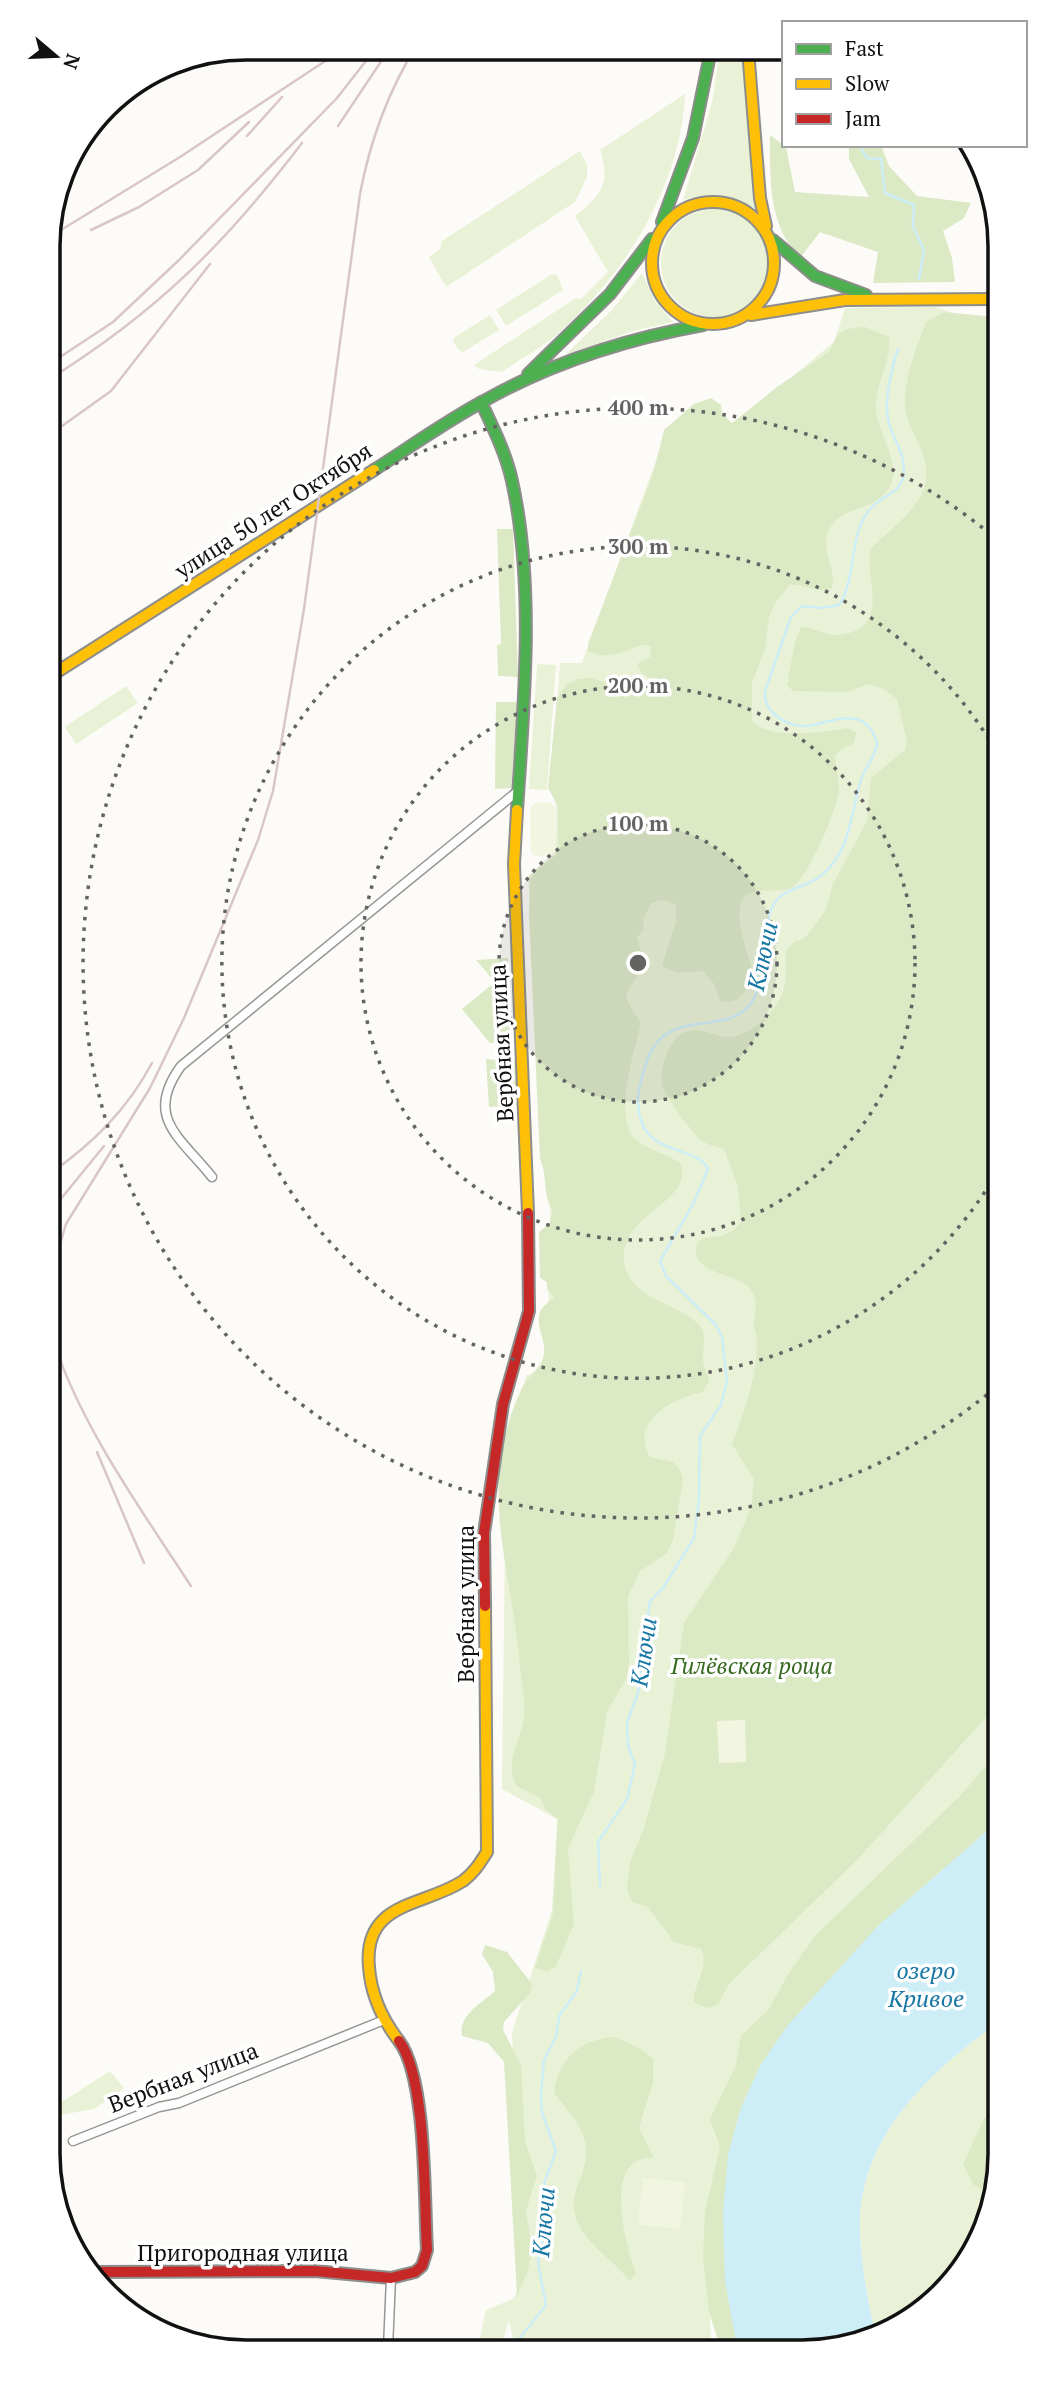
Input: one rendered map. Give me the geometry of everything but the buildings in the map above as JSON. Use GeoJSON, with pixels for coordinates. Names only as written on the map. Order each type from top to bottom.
{"type":"FeatureCollection","features":[{"type":"Feature","properties":{"kind":"street"},"geometry":{"type":"LineString","coordinates":[[521,380],[610,294],[658,230],[680,183],[692,145],[709,60]]}},
{"type":"Feature","properties":{"kind":"street"},"geometry":{"type":"LineString","coordinates":[[745,316],[760,306],[771,288],[776,267],[760,198],[749,60]]}},
{"type":"Feature","properties":{"kind":"street"},"geometry":{"type":"LineString","coordinates":[[703,325],[681,314],[656,284],[652,262],[658,230],[684,209],[710,202],[739,208],[806,269],[828,283],[883,298]]}},
{"type":"Feature","properties":{"kind":"street"},"geometry":{"type":"LineString","coordinates":[[521,380],[593,351],[703,325],[820,302],[883,298],[988,299]]}},
{"type":"Feature","properties":{"kind":"street","name":"улица 50 лет Октября"},"geometry":{"type":"LineString","coordinates":[[60,670],[481,402],[521,380]]}},
{"type":"Feature","properties":{"kind":"street","name":"Вербная улица"},"geometry":{"type":"LineString","coordinates":[[73,2141],[159,2107],[179,2103],[384,2020],[374,1992],[371,1972],[370,1938],[376,1926],[391,1913],[469,1879],[480,1869],[487,1852],[484,1533],[503,1404],[528,1311],[526,1109],[514,864],[524,683],[521,534],[513,481],[500,441],[481,402]]}},
{"type":"Feature","properties":{"kind":"street"},"geometry":{"type":"LineString","coordinates":[[212,1177],[173,1130],[163,1110],[168,1084],[181,1066],[518,791]]}},
{"type":"Feature","properties":{"kind":"street"},"geometry":{"type":"LineString","coordinates":[[384,2020],[405,2048],[416,2076],[427,2250],[422,2266],[415,2272],[391,2278],[388,2340]]}},
{"type":"Feature","properties":{"kind":"street","name":"Пригородная улица"},"geometry":{"type":"LineString","coordinates":[[102,2272],[315,2271],[391,2278]]}},
{"type":"Feature","properties":{"kind":"green space"},"geometry":{"type":"Polygon","coordinates":[[[718,60],[743,60],[757,210],[730,197],[712,195],[683,200],[712,103],[718,60]]]}},
{"type":"Feature","properties":{"kind":"green space"},"geometry":{"type":"Polygon","coordinates":[[[685,94],[673,163],[660,196],[625,258],[604,286],[549,341],[502,372],[479,369],[474,365],[576,298],[581,299],[608,272],[575,216],[597,195],[604,181],[600,150],[685,94]]]}},
{"type":"Feature","properties":{"kind":"green space"},"geometry":{"type":"Polygon","coordinates":[[[770,135],[782,144],[782,147],[786,147],[795,192],[869,197],[849,159],[849,147],[882,147],[889,166],[917,196],[971,203],[964,218],[943,231],[952,258],[955,282],[873,283],[878,252],[820,232],[800,258],[782,231],[776,216],[771,185],[770,135]]]}},
{"type":"Feature","properties":{"kind":"green space"},"geometry":{"type":"Polygon","coordinates":[[[580,151],[587,165],[587,177],[575,202],[446,287],[429,257],[440,249],[442,241],[580,151]]]}},
{"type":"Feature","properties":{"kind":"green space"},"geometry":{"type":"Polygon","coordinates":[[[715,209],[736,213],[753,225],[765,242],[769,263],[765,284],[753,301],[736,313],[715,317],[694,313],[677,301],[665,284],[661,263],[665,242],[677,225],[694,213],[715,209]]]}},
{"type":"Feature","properties":{"kind":"green space"},"geometry":{"type":"Polygon","coordinates":[[[642,273],[655,301],[673,322],[633,331],[565,355],[612,310],[642,273]]]}},
{"type":"Feature","properties":{"kind":"green space"},"geometry":{"type":"Polygon","coordinates":[[[552,274],[557,275],[563,290],[506,326],[496,310],[552,274]]]}},
{"type":"Feature","properties":{"kind":"green space","name":"Гилёвская роща"},"geometry":{"type":"Polygon","coordinates":[[[936,307],[958,315],[988,318],[988,1820],[707,2221],[711,2340],[513,2340],[509,2321],[503,2340],[480,2340],[486,2310],[513,2299],[522,2281],[512,2033],[552,1910],[557,1819],[502,1789],[506,1460],[526,1376],[547,1368],[551,1179],[528,876],[555,854],[556,806],[551,781],[560,663],[582,663],[662,444],[733,426],[834,342],[845,308],[936,307]]]}},
{"type":"Feature","properties":{"kind":"green space"},"geometry":{"type":"Polygon","coordinates":[[[944,312],[988,316],[988,1715],[857,1860],[729,1984],[718,2004],[707,2008],[694,2002],[704,1962],[701,1949],[674,1942],[648,1907],[632,1902],[627,1889],[630,1862],[644,1828],[665,1753],[684,1623],[734,1548],[751,1508],[754,1479],[732,1444],[753,1380],[757,1353],[754,1325],[756,1303],[750,1289],[744,1284],[710,1269],[698,1259],[696,1251],[699,1241],[727,1234],[741,1223],[738,1187],[724,1149],[703,1142],[693,1132],[664,1090],[662,1073],[671,1045],[685,1032],[696,1030],[734,1037],[753,1028],[770,1014],[785,984],[786,951],[795,941],[804,939],[826,910],[833,884],[867,821],[871,778],[905,750],[907,741],[897,699],[884,689],[869,684],[846,692],[793,691],[787,685],[795,642],[801,627],[839,635],[855,631],[865,624],[873,603],[870,550],[909,513],[925,485],[925,461],[907,417],[905,395],[911,363],[926,322],[944,312]]]}},
{"type":"Feature","properties":{"kind":"green space"},"geometry":{"type":"Polygon","coordinates":[[[490,315],[499,330],[463,352],[460,351],[453,342],[455,337],[490,315]]]}},
{"type":"Feature","properties":{"kind":"green space"},"geometry":{"type":"Polygon","coordinates":[[[865,327],[889,337],[888,355],[876,410],[892,460],[893,479],[882,496],[847,513],[832,525],[826,542],[833,575],[832,588],[822,590],[789,585],[774,605],[769,617],[765,649],[752,683],[752,720],[759,727],[783,733],[811,733],[847,728],[856,732],[854,743],[835,756],[839,788],[828,826],[798,882],[791,888],[755,892],[743,899],[740,922],[753,974],[745,992],[738,999],[720,1001],[714,984],[703,971],[677,973],[662,966],[676,921],[676,904],[662,900],[651,903],[643,920],[644,930],[637,937],[645,964],[627,993],[629,1004],[641,1023],[627,1084],[626,1117],[629,1130],[636,1140],[680,1163],[682,1177],[668,1199],[633,1231],[626,1245],[624,1262],[635,1285],[692,1318],[700,1326],[704,1339],[703,1361],[709,1381],[703,1392],[679,1400],[657,1413],[645,1433],[645,1444],[650,1457],[673,1462],[679,1468],[683,1480],[673,1540],[667,1553],[640,1571],[628,1596],[629,1663],[626,1679],[607,1712],[594,1792],[568,1848],[574,1924],[556,1966],[548,1971],[535,1968],[553,1914],[558,1819],[546,1810],[540,1798],[517,1786],[513,1777],[512,1759],[523,1724],[524,1703],[500,1527],[499,1493],[501,1459],[508,1424],[524,1384],[544,1356],[539,1325],[540,1312],[554,1297],[547,1289],[547,1282],[540,1278],[539,1232],[549,1224],[553,1211],[547,1199],[540,1159],[529,915],[530,881],[535,872],[558,853],[558,806],[548,788],[557,698],[566,685],[578,679],[590,678],[640,692],[650,688],[650,678],[641,673],[637,664],[650,657],[651,646],[638,646],[616,654],[598,655],[588,651],[588,644],[653,474],[664,430],[694,404],[711,398],[721,405],[722,414],[732,423],[777,387],[829,352],[837,336],[846,329],[865,327]]]}},
{"type":"Feature","properties":{"kind":"green space"},"geometry":{"type":"Polygon","coordinates":[[[497,529],[513,529],[518,677],[498,676],[497,645],[501,644],[497,529]]]}},
{"type":"Feature","properties":{"kind":"green space"},"geometry":{"type":"Polygon","coordinates":[[[537,664],[556,665],[547,790],[529,789],[537,664]]]}},
{"type":"Feature","properties":{"kind":"green space"},"geometry":{"type":"Polygon","coordinates":[[[126,686],[138,703],[76,744],[65,727],[126,686]]]}},
{"type":"Feature","properties":{"kind":"green space"},"geometry":{"type":"Polygon","coordinates":[[[496,702],[518,702],[511,788],[495,789],[496,702]]]}},
{"type":"Feature","properties":{"kind":"green space"},"geometry":{"type":"Polygon","coordinates":[[[537,802],[551,803],[555,807],[555,852],[550,857],[535,856],[531,853],[530,807],[537,802]]]}},
{"type":"Feature","properties":{"kind":"green space"},"geometry":{"type":"Polygon","coordinates":[[[508,958],[510,1042],[490,1043],[462,1009],[495,982],[476,960],[508,958]]]}},
{"type":"Feature","properties":{"kind":"green space"},"geometry":{"type":"Polygon","coordinates":[[[486,1059],[517,1062],[519,1105],[489,1107],[486,1059]]]}},
{"type":"Feature","properties":{"kind":"green space"},"geometry":{"type":"Polygon","coordinates":[[[745,1720],[746,1762],[719,1763],[717,1721],[745,1720]]]}},
{"type":"Feature","properties":{"kind":"green space"},"geometry":{"type":"Polygon","coordinates":[[[988,1764],[988,1831],[878,1926],[760,2066],[741,2108],[728,2155],[737,2340],[718,2340],[709,2312],[703,2256],[705,2212],[720,2147],[710,2119],[736,2065],[741,2036],[769,2009],[789,1973],[815,1936],[959,1797],[988,1764]]]}},
{"type":"Feature","properties":{"kind":"green space"},"geometry":{"type":"Polygon","coordinates":[[[485,1945],[507,1952],[532,1984],[530,1993],[504,2022],[503,2030],[521,2065],[525,2142],[537,2175],[526,2211],[532,2249],[528,2271],[517,2295],[504,2062],[488,2043],[462,2036],[463,2022],[467,2016],[495,1991],[493,1972],[482,1954],[485,1945]]]}},
{"type":"Feature","properties":{"kind":"green space"},"geometry":{"type":"Polygon","coordinates":[[[988,2030],[988,2112],[984,2116],[988,2167],[979,2214],[964,2248],[942,2277],[906,2309],[874,2326],[863,2270],[860,2232],[862,2198],[871,2166],[885,2137],[903,2110],[924,2085],[988,2030]]]}},
{"type":"Feature","properties":{"kind":"green space"},"geometry":{"type":"Polygon","coordinates":[[[615,2037],[641,2049],[653,2059],[653,2082],[639,2128],[654,2158],[638,2161],[627,2170],[622,2185],[623,2223],[636,2273],[630,2281],[589,2240],[577,2221],[574,2200],[586,2149],[581,2129],[554,2093],[561,2070],[573,2053],[591,2042],[615,2037]]]}},
{"type":"Feature","properties":{"kind":"green space"},"geometry":{"type":"Polygon","coordinates":[[[110,2071],[124,2088],[94,2109],[60,2115],[60,2103],[110,2071]]]}},
{"type":"Feature","properties":{"kind":"green space"},"geometry":{"type":"Polygon","coordinates":[[[988,2113],[988,2167],[985,2191],[974,2185],[963,2165],[988,2113]]]}},
{"type":"Feature","properties":{"kind":"green space"},"geometry":{"type":"Polygon","coordinates":[[[643,2178],[685,2182],[680,2229],[638,2225],[643,2178]]]}},
{"type":"Feature","properties":{"kind":"water","name":"озеро Кривое"},"geometry":{"type":"Polygon","coordinates":[[[987,1831],[988,2030],[924,2085],[885,2137],[871,2166],[862,2198],[860,2232],[863,2270],[874,2326],[827,2339],[736,2340],[725,2281],[723,2214],[728,2155],[741,2108],[760,2066],[788,2025],[878,1926],[987,1831]]]}},
{"type":"Feature","properties":{"kind":"waterway","name":"Ключи"},"geometry":{"type":"LineString","coordinates":[[860,147],[867,158],[881,159],[885,193],[914,205],[913,227],[924,250],[919,279]]}},
{"type":"Feature","properties":{"kind":"waterway","name":"Ключи"},"geometry":{"type":"LineString","coordinates":[[600,1886],[598,1842],[627,1799],[635,1764],[628,1746],[627,1723],[638,1693],[650,1601],[663,1588],[694,1538],[699,1499],[700,1436],[721,1405],[727,1381],[722,1337],[715,1324],[666,1276],[660,1261],[692,1206],[708,1169],[702,1161],[651,1137],[643,1127],[639,1112],[640,1085],[653,1049],[665,1035],[679,1028],[726,1019],[740,1013],[752,1002],[757,989],[759,960],[773,905],[789,891],[822,875],[839,854],[849,830],[861,779],[876,749],[877,743],[872,731],[858,719],[850,718],[808,726],[792,724],[772,712],[765,699],[765,691],[791,617],[802,606],[821,608],[839,605],[849,581],[855,543],[864,519],[876,503],[901,484],[904,470],[902,457],[887,415],[890,376],[898,349]]}},
{"type":"Feature","properties":{"kind":"waterway","name":"Ключи"},"geometry":{"type":"LineString","coordinates":[[518,2340],[546,2305],[538,2263],[544,2233],[542,2189],[556,2151],[542,2113],[544,2060],[556,2037],[559,2016],[577,1991],[581,1971]]}},
{"type":"Feature","properties":{"kind":"railway"},"geometry":{"type":"LineString","coordinates":[[60,231],[180,157],[327,60]]}},
{"type":"Feature","properties":{"kind":"railway"},"geometry":{"type":"LineString","coordinates":[[60,357],[113,322],[179,260],[337,98],[367,60]]}},
{"type":"Feature","properties":{"kind":"railway"},"geometry":{"type":"LineString","coordinates":[[338,126],[382,60]]}},
{"type":"Feature","properties":{"kind":"railway"},"geometry":{"type":"LineString","coordinates":[[60,1244],[66,1224],[150,1088],[184,1018],[258,840],[273,791],[304,609],[360,194],[381,118],[408,60]]}},
{"type":"Feature","properties":{"kind":"railway"},"geometry":{"type":"LineString","coordinates":[[247,136],[282,97]]}},
{"type":"Feature","properties":{"kind":"railway"},"geometry":{"type":"LineString","coordinates":[[91,230],[139,207],[198,170],[249,122]]}},
{"type":"Feature","properties":{"kind":"railway"},"geometry":{"type":"LineString","coordinates":[[60,372],[123,328],[187,274],[245,213],[302,143]]}},
{"type":"Feature","properties":{"kind":"railway"},"geometry":{"type":"LineString","coordinates":[[60,427],[111,391],[210,264]]}},
{"type":"Feature","properties":{"kind":"railway"},"geometry":{"type":"LineString","coordinates":[[60,1166],[81,1150],[120,1111],[152,1063]]}},
{"type":"Feature","properties":{"kind":"railway"},"geometry":{"type":"LineString","coordinates":[[60,1200],[104,1146]]}},
{"type":"Feature","properties":{"kind":"railway"},"geometry":{"type":"LineString","coordinates":[[60,1359],[76,1397],[112,1463],[191,1586]]}},
{"type":"Feature","properties":{"kind":"railway"},"geometry":{"type":"LineString","coordinates":[[97,1452],[144,1563]]}},
{"type":"Feature","properties":{"kind":"traffic: fast"},"geometry":{"type":"LineString","coordinates":[[662,222],[693,138],[709,60]]}},
{"type":"Feature","properties":{"kind":"traffic: fast"},"geometry":{"type":"LineString","coordinates":[[528,374],[610,294],[652,239]]}},
{"type":"Feature","properties":{"kind":"traffic: fast"},"geometry":{"type":"LineString","coordinates":[[773,240],[815,276],[866,295]]}},
{"type":"Feature","properties":{"kind":"traffic: fast"},"geometry":{"type":"LineString","coordinates":[[374,470],[441,426],[534,375],[617,345],[703,325]]}},
{"type":"Feature","properties":{"kind":"traffic: fast"},"geometry":{"type":"LineString","coordinates":[[481,402],[499,441],[512,481],[523,561],[526,645],[517,810]]}},
{"type":"Feature","properties":{"kind":"traffic: slow"},"geometry":{"type":"LineString","coordinates":[[749,60],[760,198],[766,226]]}},
{"type":"Feature","properties":{"kind":"traffic: slow"},"geometry":{"type":"LineString","coordinates":[[713,202],[736,207],[756,220],[769,240],[774,263],[769,286],[756,306],[736,319],[713,324],[690,319],[670,306],[657,286],[652,263],[657,240],[670,220],[690,207],[713,202]]}},
{"type":"Feature","properties":{"kind":"traffic: slow"},"geometry":{"type":"LineString","coordinates":[[751,315],[845,300],[988,299]]}},
{"type":"Feature","properties":{"kind":"traffic: slow"},"geometry":{"type":"LineString","coordinates":[[60,670],[374,470]]}},
{"type":"Feature","properties":{"kind":"traffic: slow"},"geometry":{"type":"LineString","coordinates":[[517,810],[514,864],[528,1213]]}},
{"type":"Feature","properties":{"kind":"traffic: slow"},"geometry":{"type":"LineString","coordinates":[[399,2041],[387,2024],[372,1987],[370,1945],[376,1929],[399,1909],[463,1881],[487,1852],[485,1606]]}},
{"type":"Feature","properties":{"kind":"traffic: jam"},"geometry":{"type":"LineString","coordinates":[[485,1606],[484,1533],[503,1404],[529,1311],[528,1213]]}},
{"type":"Feature","properties":{"kind":"traffic: jam"},"geometry":{"type":"LineString","coordinates":[[102,2272],[315,2271],[391,2278],[415,2272],[422,2266],[427,2250],[422,2141],[415,2082],[399,2041]]}}]}
